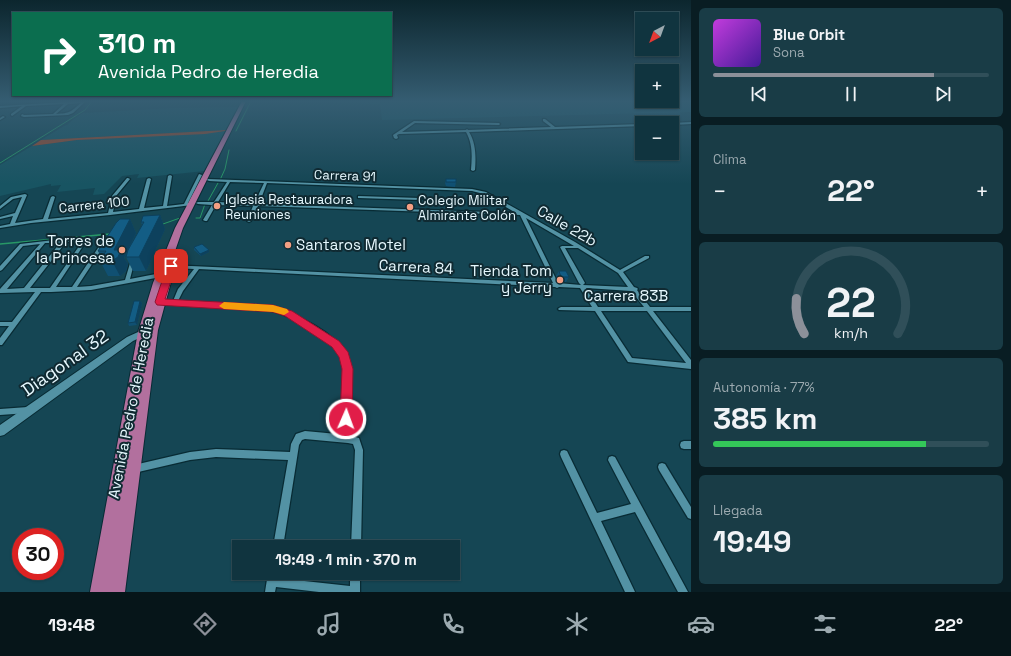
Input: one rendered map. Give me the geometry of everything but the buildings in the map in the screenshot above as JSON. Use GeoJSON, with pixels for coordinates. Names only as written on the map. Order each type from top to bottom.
{"type":"FeatureCollection","features":[{"type":"Feature","properties":{"kind":"highway","name":"Avenida Pedro de Heredia"},"geometry":{"type":"LineString","coordinates":[[99,592],[148,331],[161,274],[179,228],[230,129]]}},
{"type":"Feature","properties":{"kind":"highway","name":"Avenida Pedro de Heredia"},"geometry":{"type":"LineString","coordinates":[[116,592],[134,469],[148,331],[160,302],[192,204],[209,180],[234,129]]}},
{"type":"Feature","properties":{"kind":"street"},"geometry":{"type":"LineString","coordinates":[[396,138],[395,135],[403,129]]}},
{"type":"Feature","properties":{"kind":"street"},"geometry":{"type":"LineString","coordinates":[[398,132],[530,129]]}},
{"type":"Feature","properties":{"kind":"street"},"geometry":{"type":"LineString","coordinates":[[467,130],[472,137],[473,170]]}},
{"type":"Feature","properties":{"kind":"street"},"geometry":{"type":"LineString","coordinates":[[165,207],[170,176]]}},
{"type":"Feature","properties":{"kind":"street"},"geometry":{"type":"LineString","coordinates":[[192,204],[200,176]]}},
{"type":"Feature","properties":{"kind":"street"},"geometry":{"type":"LineString","coordinates":[[110,214],[114,196],[128,179]]}},
{"type":"Feature","properties":{"kind":"street"},"geometry":{"type":"LineString","coordinates":[[141,210],[149,179]]}},
{"type":"Feature","properties":{"kind":"street","name":"Carrera 91"},"geometry":{"type":"LineString","coordinates":[[209,180],[480,191]]}},
{"type":"Feature","properties":{"kind":"street"},"geometry":{"type":"LineString","coordinates":[[205,220],[229,181]]}},
{"type":"Feature","properties":{"kind":"street"},"geometry":{"type":"LineString","coordinates":[[249,221],[266,182]]}},
{"type":"Feature","properties":{"kind":"street","name":"Calle 22b"},"geometry":{"type":"LineString","coordinates":[[480,191],[580,247],[620,272]]}},
{"type":"Feature","properties":{"kind":"street"},"geometry":{"type":"LineString","coordinates":[[0,208],[12,198],[25,195],[12,224]]}},
{"type":"Feature","properties":{"kind":"street"},"geometry":{"type":"LineString","coordinates":[[45,220],[53,197]]}},
{"type":"Feature","properties":{"kind":"street"},"geometry":{"type":"LineString","coordinates":[[359,197],[420,199]]}},
{"type":"Feature","properties":{"kind":"street","name":"Carrera 100"},"geometry":{"type":"LineString","coordinates":[[0,227],[45,220],[192,204],[215,203],[522,214]]}},
{"type":"Feature","properties":{"kind":"street"},"geometry":{"type":"LineString","coordinates":[[0,218],[17,214]]}},
{"type":"Feature","properties":{"kind":"street"},"geometry":{"type":"LineString","coordinates":[[522,214],[557,286]]}},
{"type":"Feature","properties":{"kind":"street"},"geometry":{"type":"LineString","coordinates":[[26,290],[65,240]]}},
{"type":"Feature","properties":{"kind":"street"},"geometry":{"type":"LineString","coordinates":[[0,269],[22,245],[65,240],[85,240],[51,290]]}},
{"type":"Feature","properties":{"kind":"street"},"geometry":{"type":"LineString","coordinates":[[1,291],[44,242]]}},
{"type":"Feature","properties":{"kind":"street"},"geometry":{"type":"LineString","coordinates":[[73,289],[104,243]]}},
{"type":"Feature","properties":{"kind":"street"},"geometry":{"type":"LineString","coordinates":[[580,247],[562,247],[582,285],[630,360],[691,365]]}},
{"type":"Feature","properties":{"kind":"street"},"geometry":{"type":"LineString","coordinates":[[127,281],[136,252]]}},
{"type":"Feature","properties":{"kind":"street"},"geometry":{"type":"LineString","coordinates":[[647,257],[620,272],[635,289],[691,365]]}},
{"type":"Feature","properties":{"kind":"street","name":"Carrera 84"},"geometry":{"type":"LineString","coordinates":[[171,266],[557,286],[582,285],[635,289]]}},
{"type":"Feature","properties":{"kind":"street"},"geometry":{"type":"LineString","coordinates":[[175,303],[180,290],[197,268]]}},
{"type":"Feature","properties":{"kind":"street"},"geometry":{"type":"LineString","coordinates":[[1,291],[73,289],[102,286],[161,274]]}},
{"type":"Feature","properties":{"kind":"street"},"geometry":{"type":"LineString","coordinates":[[0,343],[39,290]]}},
{"type":"Feature","properties":{"kind":"street"},"geometry":{"type":"LineString","coordinates":[[160,302],[273,309],[288,313],[308,325],[336,344],[344,355],[348,369],[346,419]]}},
{"type":"Feature","properties":{"kind":"street","name":"Carrera 83B"},"geometry":{"type":"LineString","coordinates":[[561,309],[691,309]]}},
{"type":"Feature","properties":{"kind":"street"},"geometry":{"type":"LineString","coordinates":[[0,324],[14,324]]}},
{"type":"Feature","properties":{"kind":"street","name":"Diagonal 32"},"geometry":{"type":"LineString","coordinates":[[0,431],[130,339],[148,331]]}},
{"type":"Feature","properties":{"kind":"street"},"geometry":{"type":"LineString","coordinates":[[0,412],[29,410]]}},
{"type":"Feature","properties":{"kind":"street"},"geometry":{"type":"LineString","coordinates":[[279,540],[295,444],[299,437],[305,435],[348,438],[356,441],[359,450],[356,540]]}},
{"type":"Feature","properties":{"kind":"street"},"geometry":{"type":"LineString","coordinates":[[134,469],[190,456],[216,453],[293,456]]}},
{"type":"Feature","properties":{"kind":"street"},"geometry":{"type":"LineString","coordinates":[[564,454],[630,592]]}},
{"type":"Feature","properties":{"kind":"street"},"geometry":{"type":"LineString","coordinates":[[612,460],[683,592]]}},
{"type":"Feature","properties":{"kind":"street"},"geometry":{"type":"LineString","coordinates":[[662,467],[691,515]]}},
{"type":"Feature","properties":{"kind":"street"},"geometry":{"type":"LineString","coordinates":[[595,518],[637,507]]}},
{"type":"Feature","properties":{"kind":"street"},"geometry":{"type":"LineString","coordinates":[[271,582],[355,592],[355,580]]}},
{"type":"Feature","properties":{"kind":"shaded area"},"geometry":{"type":"Polygon","coordinates":[[[60,129],[228,129],[227,130],[41,140],[60,129]]]}},
{"type":"Feature","properties":{"kind":"shaded area"},"geometry":{"type":"Polygon","coordinates":[[[227,130],[205,134],[77,140],[32,146],[41,140],[227,130]]]}},
{"type":"Feature","properties":{"kind":"shaded area"},"geometry":{"type":"Polygon","coordinates":[[[225,131],[205,171],[137,178],[139,174],[122,176],[104,194],[93,195],[95,188],[57,192],[61,185],[51,186],[51,184],[0,196],[0,165],[32,146],[77,140],[225,131]]]}},
{"type":"Feature","properties":{"kind":"waterway"},"geometry":{"type":"LineString","coordinates":[[0,163],[55,129]]}},
{"type":"Feature","properties":{"kind":"waterway"},"geometry":{"type":"LineString","coordinates":[[220,180],[225,169],[229,150]]}},
{"type":"Feature","properties":{"kind":"waterway"},"geometry":{"type":"LineString","coordinates":[[208,201],[218,183]]}},
{"type":"Feature","properties":{"kind":"waterway"},"geometry":{"type":"LineString","coordinates":[[196,218],[200,218],[205,204]]}},
{"type":"Feature","properties":{"kind":"waterway"},"geometry":{"type":"LineString","coordinates":[[163,224],[180,218]]}},
{"type":"Feature","properties":{"kind":"waterway"},"geometry":{"type":"LineString","coordinates":[[0,244],[110,234]]}},
{"type":"Feature","properties":{"kind":"slow traffic"},"geometry":{"type":"LineString","coordinates":[[224,306],[273,309],[284,312]]}},
{"type":"Feature","properties":{"kind":"place","name":"Iglesia Restauradora Reuniones"},"geometry":{"type":"Point","coordinates":[217,206]}},
{"type":"Feature","properties":{"kind":"place","name":"Colegio Militar Almirante Colón"},"geometry":{"type":"Point","coordinates":[410,207]}},
{"type":"Feature","properties":{"kind":"place","name":"Santaros Motel"},"geometry":{"type":"Point","coordinates":[288,245]}},
{"type":"Feature","properties":{"kind":"place","name":"Torres de la Princesa"},"geometry":{"type":"Point","coordinates":[122,250]}},
{"type":"Feature","properties":{"kind":"place","name":"Tienda Tom y Jerry"},"geometry":{"type":"Point","coordinates":[560,280]}},
{"type":"Feature","properties":{"kind":"route"},"geometry":{"type":"LineString","coordinates":[[171,266],[160,302],[273,309],[288,313],[336,344],[344,355],[348,369],[346,419]]}}]}
